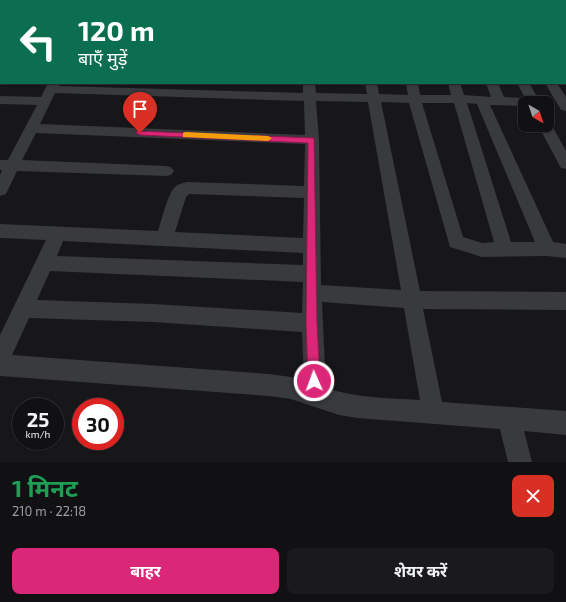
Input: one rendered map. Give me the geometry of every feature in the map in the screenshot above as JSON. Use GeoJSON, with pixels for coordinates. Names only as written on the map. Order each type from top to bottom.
{"type":"FeatureCollection","features":[{"type":"Feature","properties":{"kind":"street"},"geometry":{"type":"LineString","coordinates":[[412,84],[415,100],[456,242],[482,250],[547,249],[566,251]]}},
{"type":"Feature","properties":{"kind":"street"},"geometry":{"type":"LineString","coordinates":[[454,84],[503,244]]}},
{"type":"Feature","properties":{"kind":"street"},"geometry":{"type":"LineString","coordinates":[[492,84],[499,101]]}},
{"type":"Feature","properties":{"kind":"street"},"geometry":{"type":"LineString","coordinates":[[524,84],[531,96]]}},
{"type":"Feature","properties":{"kind":"street"},"geometry":{"type":"LineString","coordinates":[[552,84],[565,105]]}},
{"type":"Feature","properties":{"kind":"street"},"geometry":{"type":"LineString","coordinates":[[0,100],[50,91],[309,90],[371,91],[415,100],[458,99],[518,102]]}},
{"type":"Feature","properties":{"kind":"street"},"geometry":{"type":"LineString","coordinates":[[309,90],[312,140],[311,246],[315,395]]}},
{"type":"Feature","properties":{"kind":"street"},"geometry":{"type":"LineString","coordinates":[[0,190],[6,165],[31,128],[50,91]]}},
{"type":"Feature","properties":{"kind":"street"},"geometry":{"type":"LineString","coordinates":[[371,91],[433,412]]}},
{"type":"Feature","properties":{"kind":"street"},"geometry":{"type":"LineString","coordinates":[[482,100],[547,249]]}},
{"type":"Feature","properties":{"kind":"street"},"geometry":{"type":"LineString","coordinates":[[554,104],[565,105]]}},
{"type":"Feature","properties":{"kind":"street"},"geometry":{"type":"LineString","coordinates":[[31,128],[312,140]]}},
{"type":"Feature","properties":{"kind":"street"},"geometry":{"type":"LineString","coordinates":[[549,132],[566,164]]}},
{"type":"Feature","properties":{"kind":"street"},"geometry":{"type":"LineString","coordinates":[[6,165],[166,171]]}},
{"type":"Feature","properties":{"kind":"street"},"geometry":{"type":"LineString","coordinates":[[164,239],[178,196],[181,191],[187,188],[311,192]]}},
{"type":"Feature","properties":{"kind":"street"},"geometry":{"type":"LineString","coordinates":[[0,231],[311,246]]}},
{"type":"Feature","properties":{"kind":"street"},"geometry":{"type":"LineString","coordinates":[[0,358],[46,263],[58,234]]}},
{"type":"Feature","properties":{"kind":"street"},"geometry":{"type":"LineString","coordinates":[[46,263],[312,283],[411,300],[566,301]]}},
{"type":"Feature","properties":{"kind":"street"},"geometry":{"type":"LineString","coordinates":[[23,309],[153,313],[312,323]]}},
{"type":"Feature","properties":{"kind":"street"},"geometry":{"type":"LineString","coordinates":[[0,365],[269,385],[291,388],[339,404],[357,407],[566,423]]}},
{"type":"Feature","properties":{"kind":"street"},"geometry":{"type":"LineString","coordinates":[[508,418],[520,462]]}},
{"type":"Feature","properties":{"kind":"slow traffic"},"geometry":{"type":"LineString","coordinates":[[185,135],[268,138]]}},
{"type":"Feature","properties":{"kind":"route"},"geometry":{"type":"LineString","coordinates":[[140,133],[312,140],[311,246],[314,381]]}}]}
